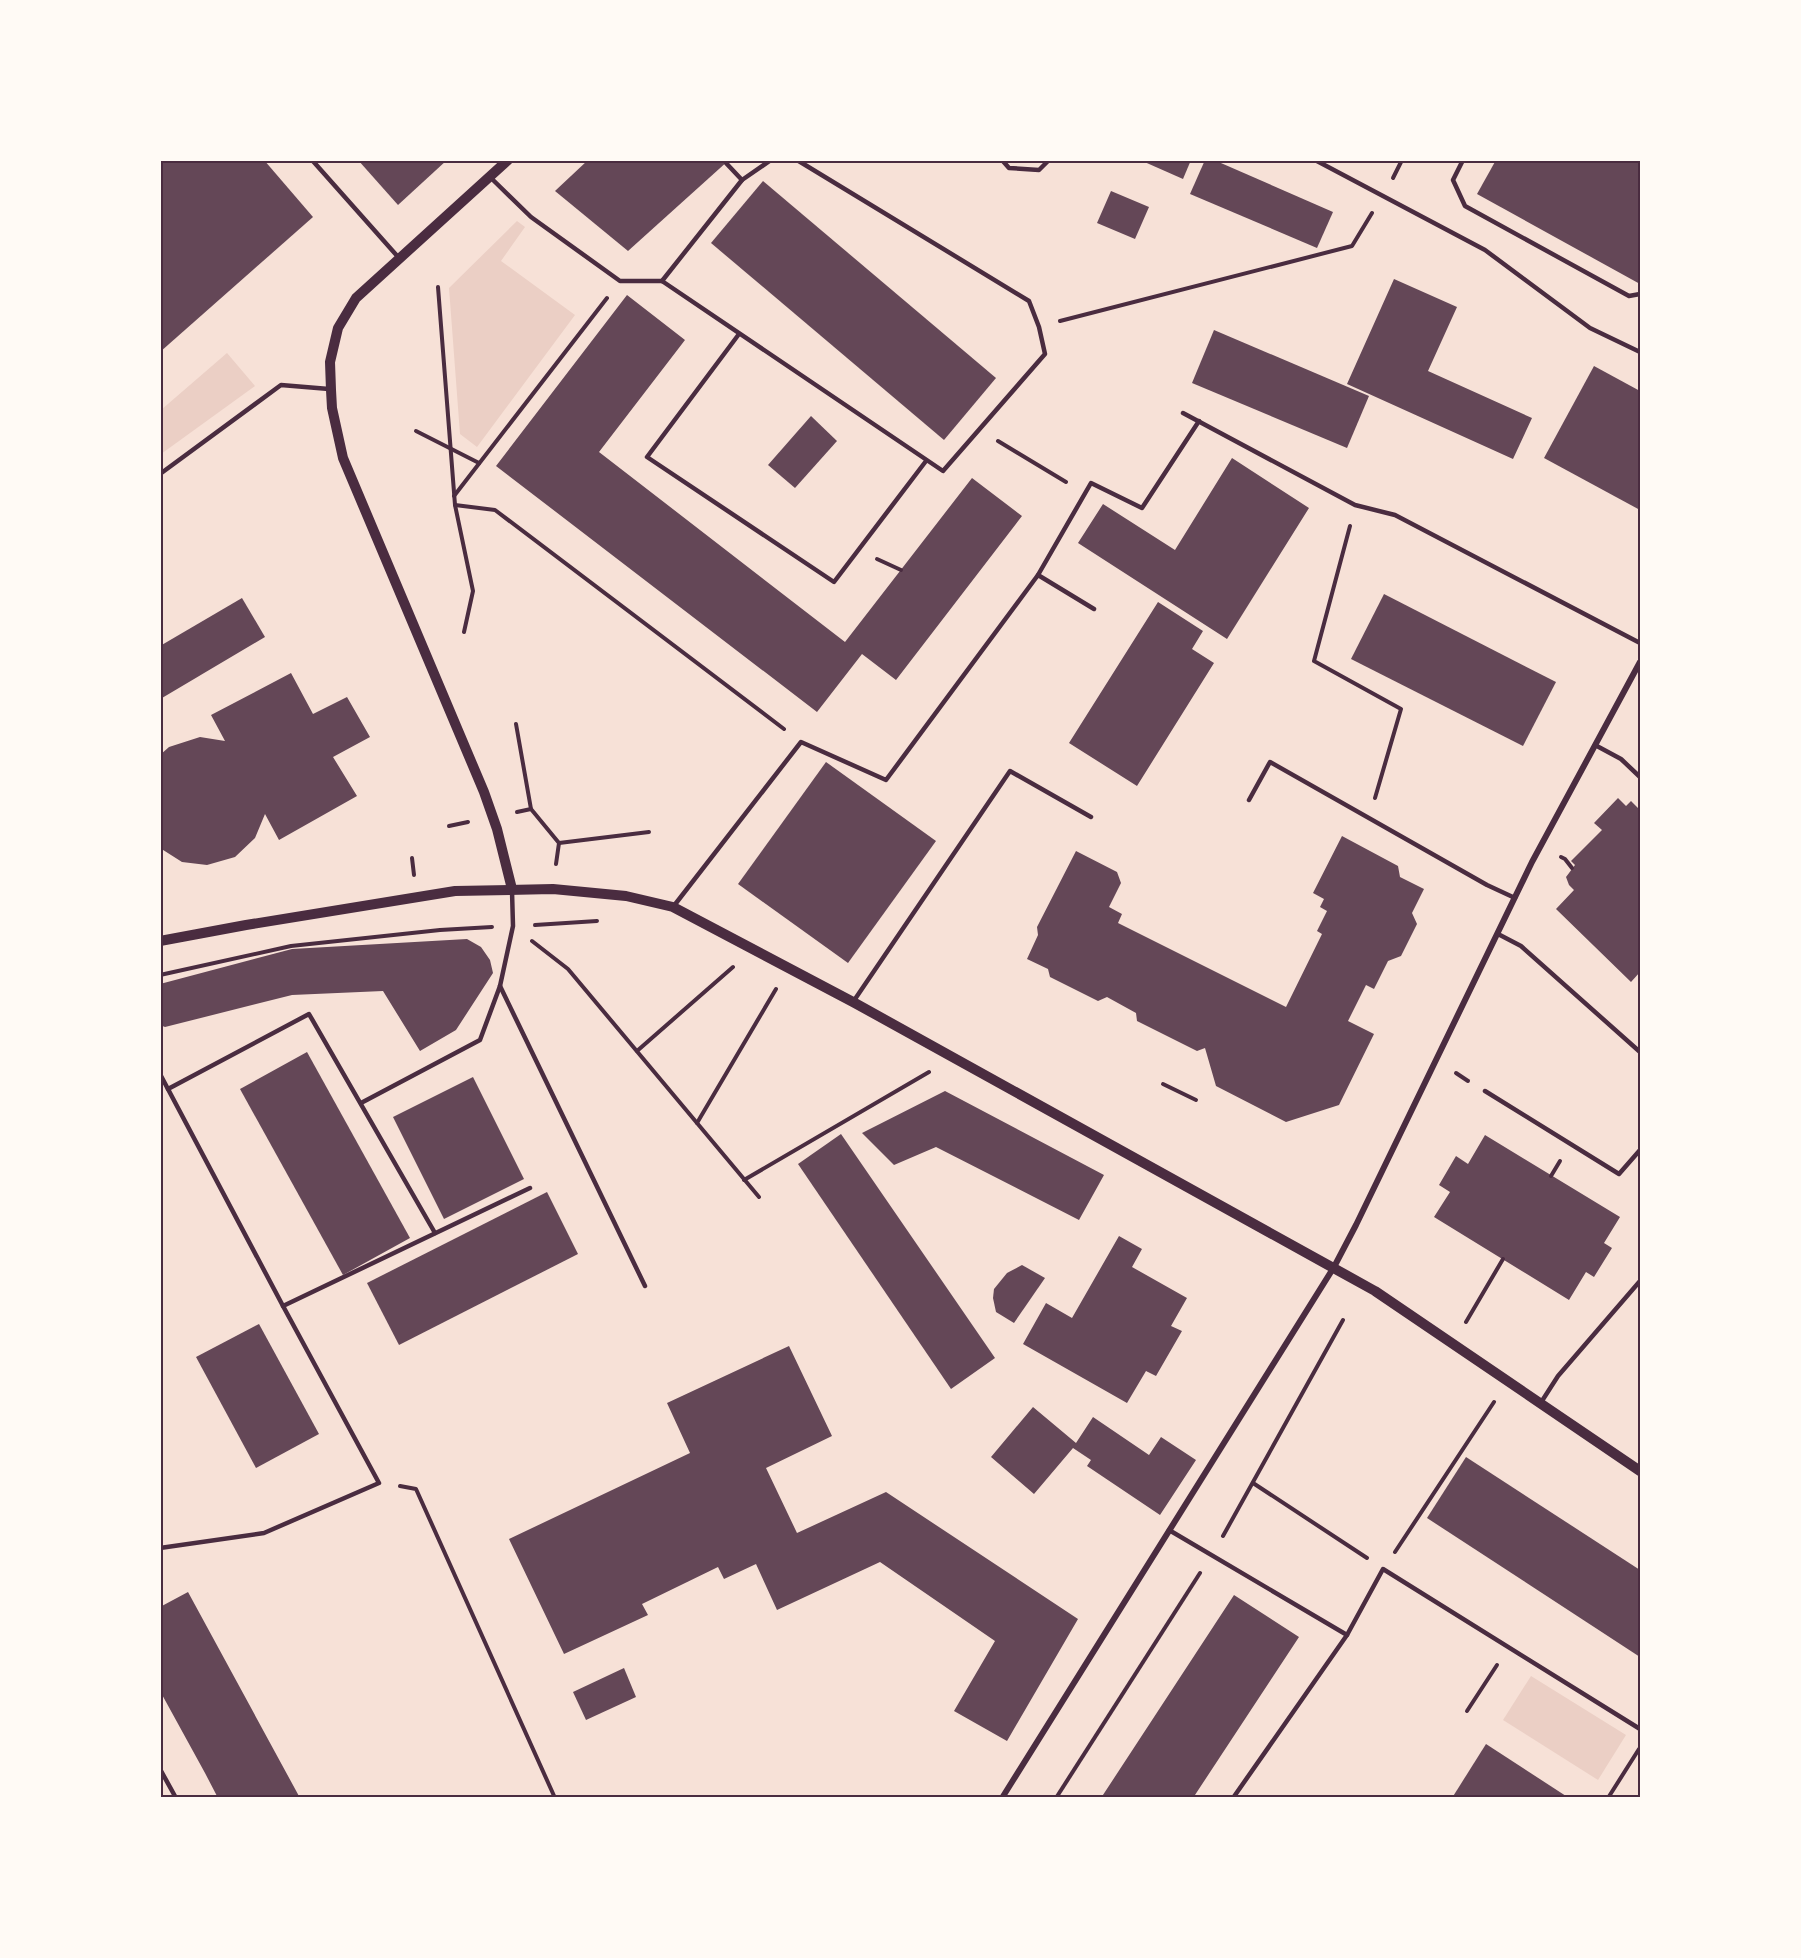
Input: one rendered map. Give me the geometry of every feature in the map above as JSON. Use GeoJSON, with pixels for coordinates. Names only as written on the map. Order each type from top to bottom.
{"type":"FeatureCollection","features":[{"type":"Feature","properties":{"kind":"street"},"geometry":{"type":"LineString","coordinates":[[508,160],[356,298],[338,327],[330,362],[332,408],[344,458],[484,792],[497,829],[512,889]]}},
{"type":"Feature","properties":{"kind":"street"},"geometry":{"type":"LineString","coordinates":[[1002,1797],[1334,1267],[1532,862],[1640,665]]}},
{"type":"Feature","properties":{"kind":"street"},"geometry":{"type":"LineString","coordinates":[[160,941],[455,891],[553,889],[626,896],[673,907],[853,1002],[1334,1267],[1375,1292],[1641,1471]]}},
{"type":"Feature","properties":{"kind":"lane"},"geometry":{"type":"LineString","coordinates":[[312,160],[399,258]]}},
{"type":"Feature","properties":{"kind":"lane"},"geometry":{"type":"LineString","coordinates":[[662,281],[742,180],[771,160]]}},
{"type":"Feature","properties":{"kind":"lane"},"geometry":{"type":"LineString","coordinates":[[490,177],[531,217],[620,281],[662,281],[943,471],[1045,354],[1040,327],[1029,301],[797,160]]}},
{"type":"Feature","properties":{"kind":"lane"},"geometry":{"type":"LineString","coordinates":[[1002,160],[1009,168],[1039,170],[1049,160]]}},
{"type":"Feature","properties":{"kind":"lane"},"geometry":{"type":"LineString","coordinates":[[1315,160],[1485,250],[1590,328],[1641,352]]}},
{"type":"Feature","properties":{"kind":"lane"},"geometry":{"type":"LineString","coordinates":[[1463,160],[1452,180],[1464,206],[1629,296],[1641,294]]}},
{"type":"Feature","properties":{"kind":"lane"},"geometry":{"type":"LineString","coordinates":[[726,163],[742,180]]}},
{"type":"Feature","properties":{"kind":"lane"},"geometry":{"type":"LineString","coordinates":[[740,334],[647,457],[834,582],[927,460]]}},
{"type":"Feature","properties":{"kind":"lane"},"geometry":{"type":"LineString","coordinates":[[160,474],[281,385],[331,390]]}},
{"type":"Feature","properties":{"kind":"lane"},"geometry":{"type":"LineString","coordinates":[[1183,413],[1355,505],[1395,515],[1641,643]]}},
{"type":"Feature","properties":{"kind":"lane"},"geometry":{"type":"LineString","coordinates":[[673,907],[801,742],[886,780],[1038,575],[1091,483],[1142,508],[1199,422]]}},
{"type":"Feature","properties":{"kind":"lane"},"geometry":{"type":"LineString","coordinates":[[1038,575],[1094,609]]}},
{"type":"Feature","properties":{"kind":"lane"},"geometry":{"type":"LineString","coordinates":[[1595,745],[1621,759],[1641,777]]}},
{"type":"Feature","properties":{"kind":"lane"},"geometry":{"type":"LineString","coordinates":[[1249,800],[1270,762],[1487,885],[1515,898]]}},
{"type":"Feature","properties":{"kind":"lane"},"geometry":{"type":"LineString","coordinates":[[853,1002],[1010,771],[1091,817]]}},
{"type":"Feature","properties":{"kind":"lane"},"geometry":{"type":"LineString","coordinates":[[361,1103],[480,1040],[500,986],[513,926],[512,889]]}},
{"type":"Feature","properties":{"kind":"lane"},"geometry":{"type":"LineString","coordinates":[[1498,934],[1521,946],[1641,1052]]}},
{"type":"Feature","properties":{"kind":"lane"},"geometry":{"type":"LineString","coordinates":[[500,986],[645,1286]]}},
{"type":"Feature","properties":{"kind":"lane"},"geometry":{"type":"LineString","coordinates":[[168,1089],[309,1014],[435,1233]]}},
{"type":"Feature","properties":{"kind":"lane"},"geometry":{"type":"LineString","coordinates":[[160,1074],[379,1483],[264,1533],[160,1548]]}},
{"type":"Feature","properties":{"kind":"lane"},"geometry":{"type":"LineString","coordinates":[[1485,1091],[1619,1174],[1641,1150]]}},
{"type":"Feature","properties":{"kind":"lane"},"geometry":{"type":"LineString","coordinates":[[283,1306],[530,1188]]}},
{"type":"Feature","properties":{"kind":"lane"},"geometry":{"type":"LineString","coordinates":[[1540,1404],[1558,1376],[1641,1281]]}},
{"type":"Feature","properties":{"kind":"lane"},"geometry":{"type":"LineString","coordinates":[[1169,1530],[1347,1635]]}},
{"type":"Feature","properties":{"kind":"lane"},"geometry":{"type":"LineString","coordinates":[[1233,1797],[1347,1635],[1383,1569],[1641,1729]]}},
{"type":"Feature","properties":{"kind":"lane"},"geometry":{"type":"LineString","coordinates":[[160,1769],[176,1797]]}},
{"type":"Feature","properties":{"kind":"path"},"geometry":{"type":"LineString","coordinates":[[1040,327],[1352,246],[1383,197],[1402,160]]}},
{"type":"Feature","properties":{"kind":"path"},"geometry":{"type":"LineString","coordinates":[[454,496],[620,281]]}},
{"type":"Feature","properties":{"kind":"path"},"geometry":{"type":"LineString","coordinates":[[438,287],[455,505],[473,591],[464,632]]}},
{"type":"Feature","properties":{"kind":"path"},"geometry":{"type":"LineString","coordinates":[[979,430],[1085,493]]}},
{"type":"Feature","properties":{"kind":"path"},"geometry":{"type":"LineString","coordinates":[[416,431],[479,463]]}},
{"type":"Feature","properties":{"kind":"path"},"geometry":{"type":"LineString","coordinates":[[455,505],[495,510],[801,742]]}},
{"type":"Feature","properties":{"kind":"path"},"geometry":{"type":"LineString","coordinates":[[1355,505],[1314,661],[1401,709],[1369,819]]}},
{"type":"Feature","properties":{"kind":"path"},"geometry":{"type":"LineString","coordinates":[[516,724],[531,809],[559,843],[649,832]]}},
{"type":"Feature","properties":{"kind":"path"},"geometry":{"type":"LineString","coordinates":[[1561,857],[1572,868]]}},
{"type":"Feature","properties":{"kind":"path"},"geometry":{"type":"LineString","coordinates":[[160,975],[291,946],[440,930],[600,920]]}},
{"type":"Feature","properties":{"kind":"path"},"geometry":{"type":"LineString","coordinates":[[513,926],[568,969],[759,1197]]}},
{"type":"Feature","properties":{"kind":"path"},"geometry":{"type":"LineString","coordinates":[[637,1051],[738,963]]}},
{"type":"Feature","properties":{"kind":"path"},"geometry":{"type":"LineString","coordinates":[[697,1124],[778,986]]}},
{"type":"Feature","properties":{"kind":"path"},"geometry":{"type":"LineString","coordinates":[[744,1180],[929,1072]]}},
{"type":"Feature","properties":{"kind":"path"},"geometry":{"type":"LineString","coordinates":[[1164,1084],[1196,1100]]}},
{"type":"Feature","properties":{"kind":"path"},"geometry":{"type":"LineString","coordinates":[[1466,1322],[1503,1259]]}},
{"type":"Feature","properties":{"kind":"path"},"geometry":{"type":"LineString","coordinates":[[1056,1797],[1212,1555],[1343,1320]]}},
{"type":"Feature","properties":{"kind":"path"},"geometry":{"type":"LineString","coordinates":[[1253,1483],[1383,1569],[1494,1402]]}},
{"type":"Feature","properties":{"kind":"path"},"geometry":{"type":"LineString","coordinates":[[379,1483],[416,1489],[555,1797]]}},
{"type":"Feature","properties":{"kind":"path"},"geometry":{"type":"LineString","coordinates":[[1467,1711],[1508,1647]]}},
{"type":"Feature","properties":{"kind":"path"},"geometry":{"type":"LineString","coordinates":[[1608,1797],[1641,1746]]}},
{"type":"Feature","properties":{"kind":"shaded area"},"geometry":{"type":"Polygon","coordinates":[[[517,221],[525,227],[501,261],[575,315],[477,447],[460,434],[449,288],[517,221]]]}},
{"type":"Feature","properties":{"kind":"shaded area"},"geometry":{"type":"Polygon","coordinates":[[[227,353],[255,386],[161,454],[161,410],[227,353]]]}},
{"type":"Feature","properties":{"kind":"shaded area"},"geometry":{"type":"Polygon","coordinates":[[[1531,1676],[1626,1735],[1598,1780],[1503,1720],[1531,1676]]]}},
{"type":"Feature","properties":{"kind":"building"},"geometry":{"type":"Polygon","coordinates":[[[160,160],[264,160],[313,217],[160,352],[160,160]]]}},
{"type":"Feature","properties":{"kind":"building"},"geometry":{"type":"Polygon","coordinates":[[[358,160],[447,160],[398,205],[358,160]]]}},
{"type":"Feature","properties":{"kind":"building"},"geometry":{"type":"Polygon","coordinates":[[[588,160],[729,160],[628,251],[555,191],[588,160]]]}},
{"type":"Feature","properties":{"kind":"building"},"geometry":{"type":"Polygon","coordinates":[[[1140,160],[1191,160],[1183,179],[1140,160]]]}},
{"type":"Feature","properties":{"kind":"building"},"geometry":{"type":"Polygon","coordinates":[[[1205,160],[1214,160],[1333,212],[1317,248],[1190,194],[1205,160]]]}},
{"type":"Feature","properties":{"kind":"building"},"geometry":{"type":"Polygon","coordinates":[[[1496,160],[1640,160],[1640,284],[1477,194],[1496,160]]]}},
{"type":"Feature","properties":{"kind":"building"},"geometry":{"type":"Polygon","coordinates":[[[763,181],[996,378],[944,440],[711,243],[763,181]]]}},
{"type":"Feature","properties":{"kind":"building"},"geometry":{"type":"Polygon","coordinates":[[[1111,191],[1149,207],[1135,239],[1097,223],[1111,191]]]}},
{"type":"Feature","properties":{"kind":"building"},"geometry":{"type":"Polygon","coordinates":[[[1394,279],[1457,307],[1428,371],[1532,418],[1513,459],[1347,384],[1394,279]]]}},
{"type":"Feature","properties":{"kind":"building"},"geometry":{"type":"Polygon","coordinates":[[[627,295],[685,340],[599,452],[845,642],[972,478],[1022,516],[896,680],[862,654],[817,712],[496,466],[627,295]]]}},
{"type":"Feature","properties":{"kind":"building"},"geometry":{"type":"Polygon","coordinates":[[[1214,330],[1369,396],[1347,448],[1192,383],[1214,330]]]}},
{"type":"Feature","properties":{"kind":"building"},"geometry":{"type":"Polygon","coordinates":[[[1594,366],[1640,391],[1640,510],[1544,458],[1594,366]]]}},
{"type":"Feature","properties":{"kind":"building"},"geometry":{"type":"Polygon","coordinates":[[[811,416],[837,441],[795,488],[768,465],[811,416]]]}},
{"type":"Feature","properties":{"kind":"building"},"geometry":{"type":"Polygon","coordinates":[[[1232,458],[1309,508],[1227,639],[1078,543],[1103,504],[1175,550],[1232,458]]]}},
{"type":"Feature","properties":{"kind":"building"},"geometry":{"type":"Polygon","coordinates":[[[1384,594],[1556,682],[1523,746],[1351,659],[1384,594]]]}},
{"type":"Feature","properties":{"kind":"building"},"geometry":{"type":"Polygon","coordinates":[[[242,598],[265,637],[162,698],[160,646],[242,598]]]}},
{"type":"Feature","properties":{"kind":"building"},"geometry":{"type":"Polygon","coordinates":[[[1158,602],[1203,631],[1192,649],[1214,663],[1137,786],[1069,743],[1158,602]]]}},
{"type":"Feature","properties":{"kind":"building"},"geometry":{"type":"Polygon","coordinates":[[[291,673],[313,714],[347,697],[370,737],[333,757],[357,796],[279,840],[265,814],[255,838],[235,857],[207,865],[182,862],[160,848],[160,755],[169,747],[200,737],[225,741],[211,715],[291,673]]]}},
{"type":"Feature","properties":{"kind":"building"},"geometry":{"type":"Polygon","coordinates":[[[826,762],[936,841],[848,963],[738,884],[826,762]]]}},
{"type":"Feature","properties":{"kind":"building"},"geometry":{"type":"Polygon","coordinates":[[[1618,798],[1626,806],[1631,801],[1640,810],[1640,972],[1631,982],[1556,909],[1574,890],[1566,877],[1575,865],[1571,861],[1602,830],[1594,823],[1618,798]]]}},
{"type":"Feature","properties":{"kind":"building"},"geometry":{"type":"Polygon","coordinates":[[[1342,836],[1398,866],[1400,877],[1424,889],[1412,913],[1417,924],[1401,956],[1388,961],[1374,989],[1366,985],[1348,1021],[1374,1034],[1339,1105],[1286,1122],[1216,1086],[1205,1048],[1197,1051],[1137,1021],[1136,1013],[1107,997],[1098,1001],[1050,977],[1048,969],[1027,959],[1038,935],[1037,927],[1076,851],[1117,872],[1121,883],[1109,907],[1122,914],[1118,923],[1286,1007],[1322,934],[1317,931],[1327,911],[1320,907],[1324,899],[1313,893],[1342,836]]]}},
{"type":"Feature","properties":{"kind":"building"},"geometry":{"type":"Polygon","coordinates":[[[467,939],[481,947],[490,960],[493,973],[456,1030],[420,1051],[383,991],[292,995],[165,1027],[160,1025],[160,984],[292,949],[467,939]]]}},
{"type":"Feature","properties":{"kind":"building"},"geometry":{"type":"Polygon","coordinates":[[[307,1052],[410,1238],[343,1275],[240,1089],[307,1052]]]}},
{"type":"Feature","properties":{"kind":"building"},"geometry":{"type":"Polygon","coordinates":[[[473,1077],[524,1179],[444,1219],[393,1117],[473,1077]]]}},
{"type":"Feature","properties":{"kind":"building"},"geometry":{"type":"Polygon","coordinates":[[[945,1091],[1104,1175],[1079,1220],[936,1147],[894,1165],[862,1133],[945,1091]]]}},
{"type":"Feature","properties":{"kind":"building"},"geometry":{"type":"Polygon","coordinates":[[[841,1134],[995,1358],[951,1389],[798,1164],[841,1134]]]}},
{"type":"Feature","properties":{"kind":"building"},"geometry":{"type":"Polygon","coordinates":[[[1485,1135],[1620,1217],[1604,1243],[1612,1248],[1594,1277],[1586,1272],[1569,1300],[1434,1217],[1450,1192],[1439,1185],[1456,1156],[1468,1164],[1485,1135]]]}},
{"type":"Feature","properties":{"kind":"building"},"geometry":{"type":"Polygon","coordinates":[[[547,1192],[578,1254],[399,1345],[367,1283],[547,1192]]]}},
{"type":"Feature","properties":{"kind":"building"},"geometry":{"type":"Polygon","coordinates":[[[1119,1236],[1142,1249],[1132,1267],[1187,1298],[1171,1326],[1182,1331],[1156,1376],[1146,1371],[1127,1403],[1023,1344],[1046,1303],[1072,1318],[1119,1236]]]}},
{"type":"Feature","properties":{"kind":"building"},"geometry":{"type":"Polygon","coordinates":[[[1022,1265],[1045,1278],[1014,1323],[996,1312],[994,1289],[1007,1273],[1022,1265]]]}},
{"type":"Feature","properties":{"kind":"building"},"geometry":{"type":"Polygon","coordinates":[[[259,1324],[319,1434],[256,1468],[196,1357],[259,1324]]]}},
{"type":"Feature","properties":{"kind":"building"},"geometry":{"type":"Polygon","coordinates":[[[789,1346],[832,1436],[766,1468],[797,1533],[886,1492],[1078,1619],[1007,1741],[954,1711],[995,1641],[880,1562],[777,1610],[756,1564],[724,1579],[718,1567],[642,1604],[648,1615],[564,1654],[509,1539],[690,1453],[667,1403],[789,1346]]]}},
{"type":"Feature","properties":{"kind":"building"},"geometry":{"type":"Polygon","coordinates":[[[1033,1407],[1076,1443],[1093,1417],[1149,1455],[1161,1437],[1196,1460],[1160,1515],[1087,1466],[1091,1460],[1073,1448],[1034,1494],[991,1457],[1033,1407]]]}},
{"type":"Feature","properties":{"kind":"building"},"geometry":{"type":"Polygon","coordinates":[[[1466,1457],[1640,1570],[1640,1657],[1427,1518],[1466,1457]]]}},
{"type":"Feature","properties":{"kind":"building"},"geometry":{"type":"Polygon","coordinates":[[[188,1592],[300,1798],[218,1798],[160,1691],[160,1607],[188,1592]]]}},
{"type":"Feature","properties":{"kind":"building"},"geometry":{"type":"Polygon","coordinates":[[[1234,1595],[1299,1637],[1193,1798],[1101,1798],[1234,1595]]]}},
{"type":"Feature","properties":{"kind":"building"},"geometry":{"type":"Polygon","coordinates":[[[624,1668],[636,1697],[586,1720],[573,1692],[624,1668]]]}},
{"type":"Feature","properties":{"kind":"building"},"geometry":{"type":"Polygon","coordinates":[[[1486,1744],[1569,1798],[1452,1798],[1486,1744]]]}}]}
